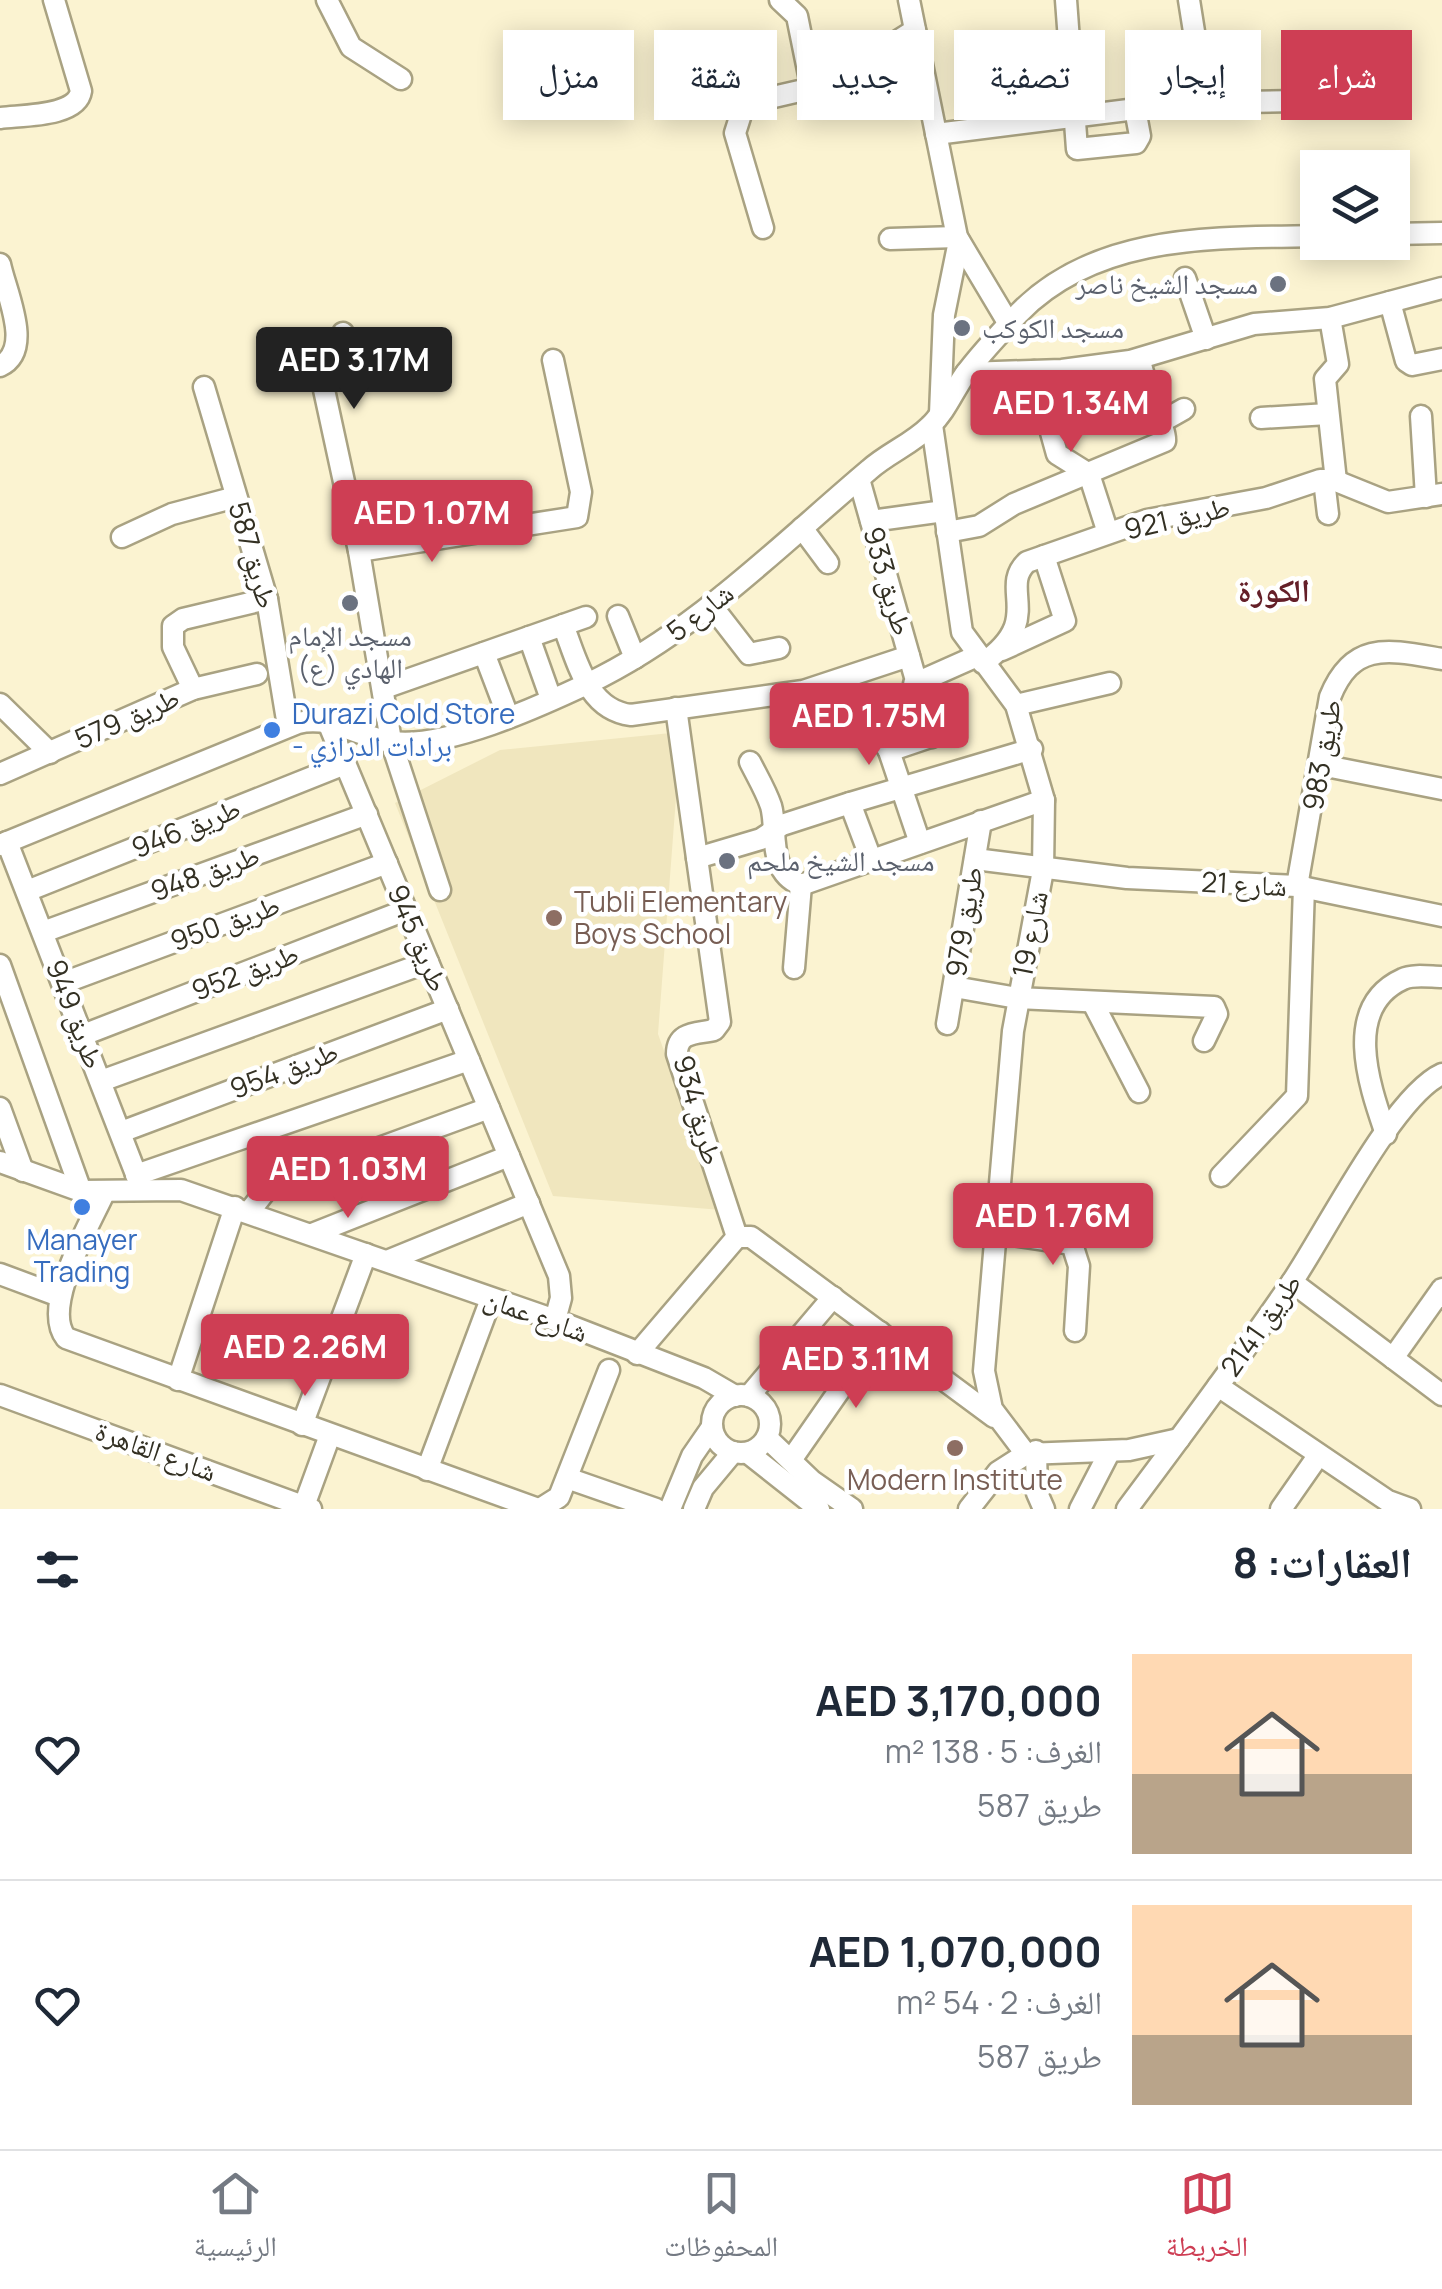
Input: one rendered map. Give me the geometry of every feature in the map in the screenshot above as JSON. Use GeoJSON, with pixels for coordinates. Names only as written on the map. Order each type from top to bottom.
{"type":"FeatureCollection","features":[{"type":"Feature","properties":{"kind":"street"},"geometry":{"type":"LineString","coordinates":[[0,118],[70,107],[80,99],[82,91],[54,0]]}},
{"type":"Feature","properties":{"kind":"street"},"geometry":{"type":"LineString","coordinates":[[326,0],[351,47],[401,79]]}},
{"type":"Feature","properties":{"kind":"street"},"geometry":{"type":"LineString","coordinates":[[780,0],[797,16],[800,30]]}},
{"type":"Feature","properties":{"kind":"street"},"geometry":{"type":"LineString","coordinates":[[909,0],[916,30]]}},
{"type":"Feature","properties":{"kind":"street"},"geometry":{"type":"LineString","coordinates":[[1066,0],[1068,30]]}},
{"type":"Feature","properties":{"kind":"street"},"geometry":{"type":"LineString","coordinates":[[1189,0],[1194,30]]}},
{"type":"Feature","properties":{"kind":"street"},"geometry":{"type":"LineString","coordinates":[[763,228],[735,133],[738,117],[756,101],[797,93]]}},
{"type":"Feature","properties":{"kind":"street"},"geometry":{"type":"LineString","coordinates":[[933,120],[958,239],[1009,324]]}},
{"type":"Feature","properties":{"kind":"street"},"geometry":{"type":"LineString","coordinates":[[936,134],[1056,120]]}},
{"type":"Feature","properties":{"kind":"street"},"geometry":{"type":"LineString","coordinates":[[1073,120],[1075,146],[1083,151],[1138,141],[1136,120]]}},
{"type":"Feature","properties":{"kind":"street"},"geometry":{"type":"LineString","coordinates":[[1410,234],[1442,233]]}},
{"type":"Feature","properties":{"kind":"street","name":"شارع 5"},"geometry":{"type":"LineString","coordinates":[[4,843],[288,726],[327,720],[391,742],[436,737],[508,716],[586,684],[635,658],[711,605],[859,479],[936,420],[966,373],[1009,324],[1058,282],[1139,248],[1198,238],[1300,236]]}},
{"type":"Feature","properties":{"kind":"street"},"geometry":{"type":"LineString","coordinates":[[890,239],[958,239]]}},
{"type":"Feature","properties":{"kind":"street","name":"شارع 19"},"geometry":{"type":"LineString","coordinates":[[958,239],[944,315],[936,420],[958,618],[980,660],[1016,704],[1044,800],[1043,870],[1018,998],[984,1371],[998,1420],[1031,1453]]}},
{"type":"Feature","properties":{"kind":"street"},"geometry":{"type":"LineString","coordinates":[[0,366],[13,358],[18,343],[1,274]]}},
{"type":"Feature","properties":{"kind":"street"},"geometry":{"type":"LineString","coordinates":[[1185,278],[1206,339]]}},
{"type":"Feature","properties":{"kind":"street"},"geometry":{"type":"LineString","coordinates":[[966,373],[1034,371],[1140,359],[1268,322],[1330,318],[1442,288]]}},
{"type":"Feature","properties":{"kind":"street"},"geometry":{"type":"LineString","coordinates":[[1390,302],[1404,359],[1416,364],[1442,359]]}},
{"type":"Feature","properties":{"kind":"street"},"geometry":{"type":"LineString","coordinates":[[1328,514],[1325,377],[1338,364],[1330,318]]}},
{"type":"Feature","properties":{"kind":"street"},"geometry":{"type":"LineString","coordinates":[[342,333],[322,380],[360,551],[391,742],[440,890]]}},
{"type":"Feature","properties":{"kind":"street"},"geometry":{"type":"LineString","coordinates":[[870,521],[979,526],[1014,504],[1162,443],[1167,434],[1144,388],[1140,359]]}},
{"type":"Feature","properties":{"kind":"street"},"geometry":{"type":"LineString","coordinates":[[360,551],[572,521],[580,512],[581,492],[553,360]]}},
{"type":"Feature","properties":{"kind":"street"},"geometry":{"type":"LineString","coordinates":[[1034,371],[1057,454],[1089,474],[1108,533]]}},
{"type":"Feature","properties":{"kind":"street","name":"طريق 587"},"geometry":{"type":"LineString","coordinates":[[204,386],[267,598],[288,726]]}},
{"type":"Feature","properties":{"kind":"street"},"geometry":{"type":"LineString","coordinates":[[1161,422],[1184,410]]}},
{"type":"Feature","properties":{"kind":"street"},"geometry":{"type":"LineString","coordinates":[[1260,418],[1328,414]]}},
{"type":"Feature","properties":{"kind":"street"},"geometry":{"type":"LineString","coordinates":[[1330,481],[1388,502],[1434,496],[1421,416]]}},
{"type":"Feature","properties":{"kind":"street","name":"طريق 933"},"geometry":{"type":"LineString","coordinates":[[859,479],[932,737]]}},
{"type":"Feature","properties":{"kind":"street","name":"طريق 921"},"geometry":{"type":"LineString","coordinates":[[1044,556],[1156,518],[1266,498],[1330,481]]}},
{"type":"Feature","properties":{"kind":"street"},"geometry":{"type":"LineString","coordinates":[[122,537],[172,514],[236,496]]}},
{"type":"Feature","properties":{"kind":"street"},"geometry":{"type":"LineString","coordinates":[[802,528],[828,562]]}},
{"type":"Feature","properties":{"kind":"street"},"geometry":{"type":"LineString","coordinates":[[914,684],[980,660],[1002,650],[1065,621],[1044,556],[1027,562],[1018,573],[1017,630],[1002,650]]}},
{"type":"Feature","properties":{"kind":"street"},"geometry":{"type":"LineString","coordinates":[[194,689],[173,647],[173,626],[183,619],[267,598]]}},
{"type":"Feature","properties":{"kind":"street"},"geometry":{"type":"LineString","coordinates":[[711,605],[749,654],[779,648]]}},
{"type":"Feature","properties":{"kind":"street"},"geometry":{"type":"LineString","coordinates":[[618,616],[635,658]]}},
{"type":"Feature","properties":{"kind":"street"},"geometry":{"type":"LineString","coordinates":[[384,688],[586,617]]}},
{"type":"Feature","properties":{"kind":"street"},"geometry":{"type":"LineString","coordinates":[[563,625],[586,684],[608,708],[620,714],[788,694],[846,680],[908,656]]}},
{"type":"Feature","properties":{"kind":"street"},"geometry":{"type":"LineString","coordinates":[[530,637],[551,699]]}},
{"type":"Feature","properties":{"kind":"street","name":"طريق 983"},"geometry":{"type":"LineString","coordinates":[[1220,1176],[1297,1096],[1300,887],[1330,697],[1340,672],[1352,659],[1398,652],[1442,658]]}},
{"type":"Feature","properties":{"kind":"street"},"geometry":{"type":"LineString","coordinates":[[484,653],[508,716]]}},
{"type":"Feature","properties":{"kind":"street","name":"طريق 579"},"geometry":{"type":"LineString","coordinates":[[0,774],[194,689],[258,674]]}},
{"type":"Feature","properties":{"kind":"street"},"geometry":{"type":"LineString","coordinates":[[846,680],[889,751],[920,843]]}},
{"type":"Feature","properties":{"kind":"street"},"geometry":{"type":"LineString","coordinates":[[1016,704],[1110,683]]}},
{"type":"Feature","properties":{"kind":"street"},"geometry":{"type":"LineString","coordinates":[[0,704],[50,754]]}},
{"type":"Feature","properties":{"kind":"street","name":"طريق 934"},"geometry":{"type":"LineString","coordinates":[[676,708],[720,1022],[714,1030],[685,1035],[676,1049],[736,1237]]}},
{"type":"Feature","properties":{"kind":"street","name":"طريق 945"},"geometry":{"type":"LineString","coordinates":[[327,720],[559,1276],[561,1298],[555,1320]]}},
{"type":"Feature","properties":{"kind":"street"},"geometry":{"type":"LineString","coordinates":[[889,751],[954,729]]}},
{"type":"Feature","properties":{"kind":"street"},"geometry":{"type":"LineString","coordinates":[[698,858],[850,802],[1032,750]]}},
{"type":"Feature","properties":{"kind":"street"},"geometry":{"type":"LineString","coordinates":[[750,762],[772,811],[773,846],[791,880],[802,885],[1044,800]]}},
{"type":"Feature","properties":{"kind":"street","name":"طريق 946"},"geometry":{"type":"LineString","coordinates":[[26,891],[346,764]]}},
{"type":"Feature","properties":{"kind":"street"},"geometry":{"type":"LineString","coordinates":[[1320,765],[1442,789]]}},
{"type":"Feature","properties":{"kind":"street"},"geometry":{"type":"LineString","coordinates":[[850,802],[871,859]]}},
{"type":"Feature","properties":{"kind":"street","name":"طريق 948"},"geometry":{"type":"LineString","coordinates":[[43,932],[366,814]]}},
{"type":"Feature","properties":{"kind":"street","name":"طريق 979"},"geometry":{"type":"LineString","coordinates":[[948,1024],[981,821]]}},
{"type":"Feature","properties":{"kind":"street","name":"طريق 949"},"geometry":{"type":"LineString","coordinates":[[4,843],[43,932],[138,1181]]}},
{"type":"Feature","properties":{"kind":"street","name":"شارع 21"},"geometry":{"type":"LineString","coordinates":[[974,860],[1043,870],[1300,887],[1442,916]]}},
{"type":"Feature","properties":{"kind":"street","name":"طريق 950"},"geometry":{"type":"LineString","coordinates":[[62,983],[387,864]]}},
{"type":"Feature","properties":{"kind":"street"},"geometry":{"type":"LineString","coordinates":[[794,968],[802,885]]}},
{"type":"Feature","properties":{"kind":"street","name":"طريق 952"},"geometry":{"type":"LineString","coordinates":[[83,1035],[406,910]]}},
{"type":"Feature","properties":{"kind":"street"},"geometry":{"type":"LineString","coordinates":[[101,1081],[428,962]]}},
{"type":"Feature","properties":{"kind":"street"},"geometry":{"type":"LineString","coordinates":[[0,965],[81,1191]]}},
{"type":"Feature","properties":{"kind":"street"},"geometry":{"type":"LineString","coordinates":[[1386,1134],[1363,1052],[1369,1019],[1378,999],[1404,978],[1442,977]]}},
{"type":"Feature","properties":{"kind":"street"},"geometry":{"type":"LineString","coordinates":[[954,986],[1018,998],[1214,1008],[1217,1014],[1204,1041]]}},
{"type":"Feature","properties":{"kind":"street"},"geometry":{"type":"LineString","coordinates":[[1093,1004],[1139,1092]]}},
{"type":"Feature","properties":{"kind":"street","name":"طريق 954"},"geometry":{"type":"LineString","coordinates":[[121,1132],[448,1009]]}},
{"type":"Feature","properties":{"kind":"street"},"geometry":{"type":"LineString","coordinates":[[138,1181],[469,1060]]}},
{"type":"Feature","properties":{"kind":"street","name":"طريق 2141"},"geometry":{"type":"LineString","coordinates":[[1127,1509],[1292,1282],[1386,1134],[1428,1082],[1442,1074]]}},
{"type":"Feature","properties":{"kind":"street"},"geometry":{"type":"LineString","coordinates":[[0,1108],[23,1171]]}},
{"type":"Feature","properties":{"kind":"street"},"geometry":{"type":"LineString","coordinates":[[178,1380],[242,1210],[267,1190],[489,1108]]}},
{"type":"Feature","properties":{"kind":"street"},"geometry":{"type":"LineString","coordinates":[[312,1234],[509,1156]]}},
{"type":"Feature","properties":{"kind":"street","name":"شارع عمان"},"geometry":{"type":"LineString","coordinates":[[0,1162],[81,1191],[104,1192],[138,1181],[181,1190],[555,1320],[742,1396]]}},
{"type":"Feature","properties":{"kind":"street"},"geometry":{"type":"LineString","coordinates":[[104,1192],[60,1296],[57,1322],[66,1338],[426,1470],[539,1509],[554,1504],[609,1370]]}},
{"type":"Feature","properties":{"kind":"street"},"geometry":{"type":"LineString","coordinates":[[387,1260],[529,1203]]}},
{"type":"Feature","properties":{"kind":"street"},"geometry":{"type":"LineString","coordinates":[[998,1232],[1072,1244],[1079,1266],[1075,1331]]}},
{"type":"Feature","properties":{"kind":"street"},"geometry":{"type":"LineString","coordinates":[[637,1354],[736,1237],[751,1237],[998,1420]]}},
{"type":"Feature","properties":{"kind":"street"},"geometry":{"type":"LineString","coordinates":[[302,1424],[366,1254]]}},
{"type":"Feature","properties":{"kind":"street"},"geometry":{"type":"LineString","coordinates":[[0,1274],[60,1296]]}},
{"type":"Feature","properties":{"kind":"street"},"geometry":{"type":"LineString","coordinates":[[1292,1282],[1442,1396]]}},
{"type":"Feature","properties":{"kind":"street"},"geometry":{"type":"LineString","coordinates":[[1393,1358],[1442,1289]]}},
{"type":"Feature","properties":{"kind":"street"},"geometry":{"type":"LineString","coordinates":[[670,1509],[713,1419],[742,1396],[832,1297]]}},
{"type":"Feature","properties":{"kind":"street"},"geometry":{"type":"LineString","coordinates":[[426,1470],[492,1300]]}},
{"type":"Feature","properties":{"kind":"street"},"geometry":{"type":"LineString","coordinates":[[792,1460],[880,1332]]}},
{"type":"Feature","properties":{"kind":"street","name":"شارع عمان"},"geometry":{"type":"LineString","coordinates":[[670,1367],[695,1386],[713,1419]]}},
{"type":"Feature","properties":{"kind":"street"},"geometry":{"type":"LineString","coordinates":[[1218,1386],[1388,1502],[1410,1509]]}},
{"type":"Feature","properties":{"kind":"street","name":"شارع القاهرة"},"geometry":{"type":"LineString","coordinates":[[0,1394],[295,1506]]}},
{"type":"Feature","properties":{"kind":"street"},"geometry":{"type":"LineString","coordinates":[[742,1396],[768,1413],[767,1438]]}},
{"type":"Feature","properties":{"kind":"street"},"geometry":{"type":"LineString","coordinates":[[713,1419],[718,1443],[741,1452],[809,1505]]}},
{"type":"Feature","properties":{"kind":"street"},"geometry":{"type":"LineString","coordinates":[[295,1506],[330,1435]]}},
{"type":"Feature","properties":{"kind":"street"},"geometry":{"type":"LineString","coordinates":[[767,1438],[812,1481],[852,1509]]}},
{"type":"Feature","properties":{"kind":"street"},"geometry":{"type":"LineString","coordinates":[[694,1509],[703,1488],[741,1452],[767,1438]]}},
{"type":"Feature","properties":{"kind":"street"},"geometry":{"type":"LineString","coordinates":[[969,1509],[998,1472],[1031,1453],[1110,1452],[1178,1440]]}},
{"type":"Feature","properties":{"kind":"street"},"geometry":{"type":"LineString","coordinates":[[1080,1509],[1110,1452]]}},
{"type":"Feature","properties":{"kind":"street"},"geometry":{"type":"LineString","coordinates":[[1031,1453],[1037,1493],[1044,1509]]}},
{"type":"Feature","properties":{"kind":"street"},"geometry":{"type":"LineString","coordinates":[[1281,1509],[1318,1456]]}},
{"type":"Feature","properties":{"kind":"street"},"geometry":{"type":"LineString","coordinates":[[567,1478],[656,1509]]}},
{"type":"Feature","properties":{"kind":"shaded area","name":"Tubli Elementary Boys School"},"geometry":{"type":"Polygon","coordinates":[[[681,732],[658,1034],[721,1210],[553,1196],[395,803],[500,750],[681,732]]]}},
{"type":"Feature","properties":{"kind":"place","name":"مسجد الشيخ ناصر"},"geometry":{"type":"Point","coordinates":[1278,284]}},
{"type":"Feature","properties":{"kind":"place","name":"مسجد الكوكب"},"geometry":{"type":"Point","coordinates":[962,328]}},
{"type":"Feature","properties":{"kind":"place","name":"مسجد الإمام الهادي (ع)"},"geometry":{"type":"Point","coordinates":[350,603]}},
{"type":"Feature","properties":{"kind":"place","name":"Durazi Cold Store - برادات الدرازي"},"geometry":{"type":"Point","coordinates":[272,730]}},
{"type":"Feature","properties":{"kind":"place","name":"مسجد الشيخ ملحم"},"geometry":{"type":"Point","coordinates":[727,861]}},
{"type":"Feature","properties":{"kind":"place","name":"Tubli Elementary Boys School"},"geometry":{"type":"Point","coordinates":[554,918]}},
{"type":"Feature","properties":{"kind":"place","name":"Manayer Trading"},"geometry":{"type":"Point","coordinates":[82,1207]}},
{"type":"Feature","properties":{"kind":"place","name":"Modern Institute"},"geometry":{"type":"Point","coordinates":[955,1448]}},
{"type":"Feature","properties":{"kind":"district","name":"الكورة"},"geometry":{"type":"Point","coordinates":[1274,591]}}]}
